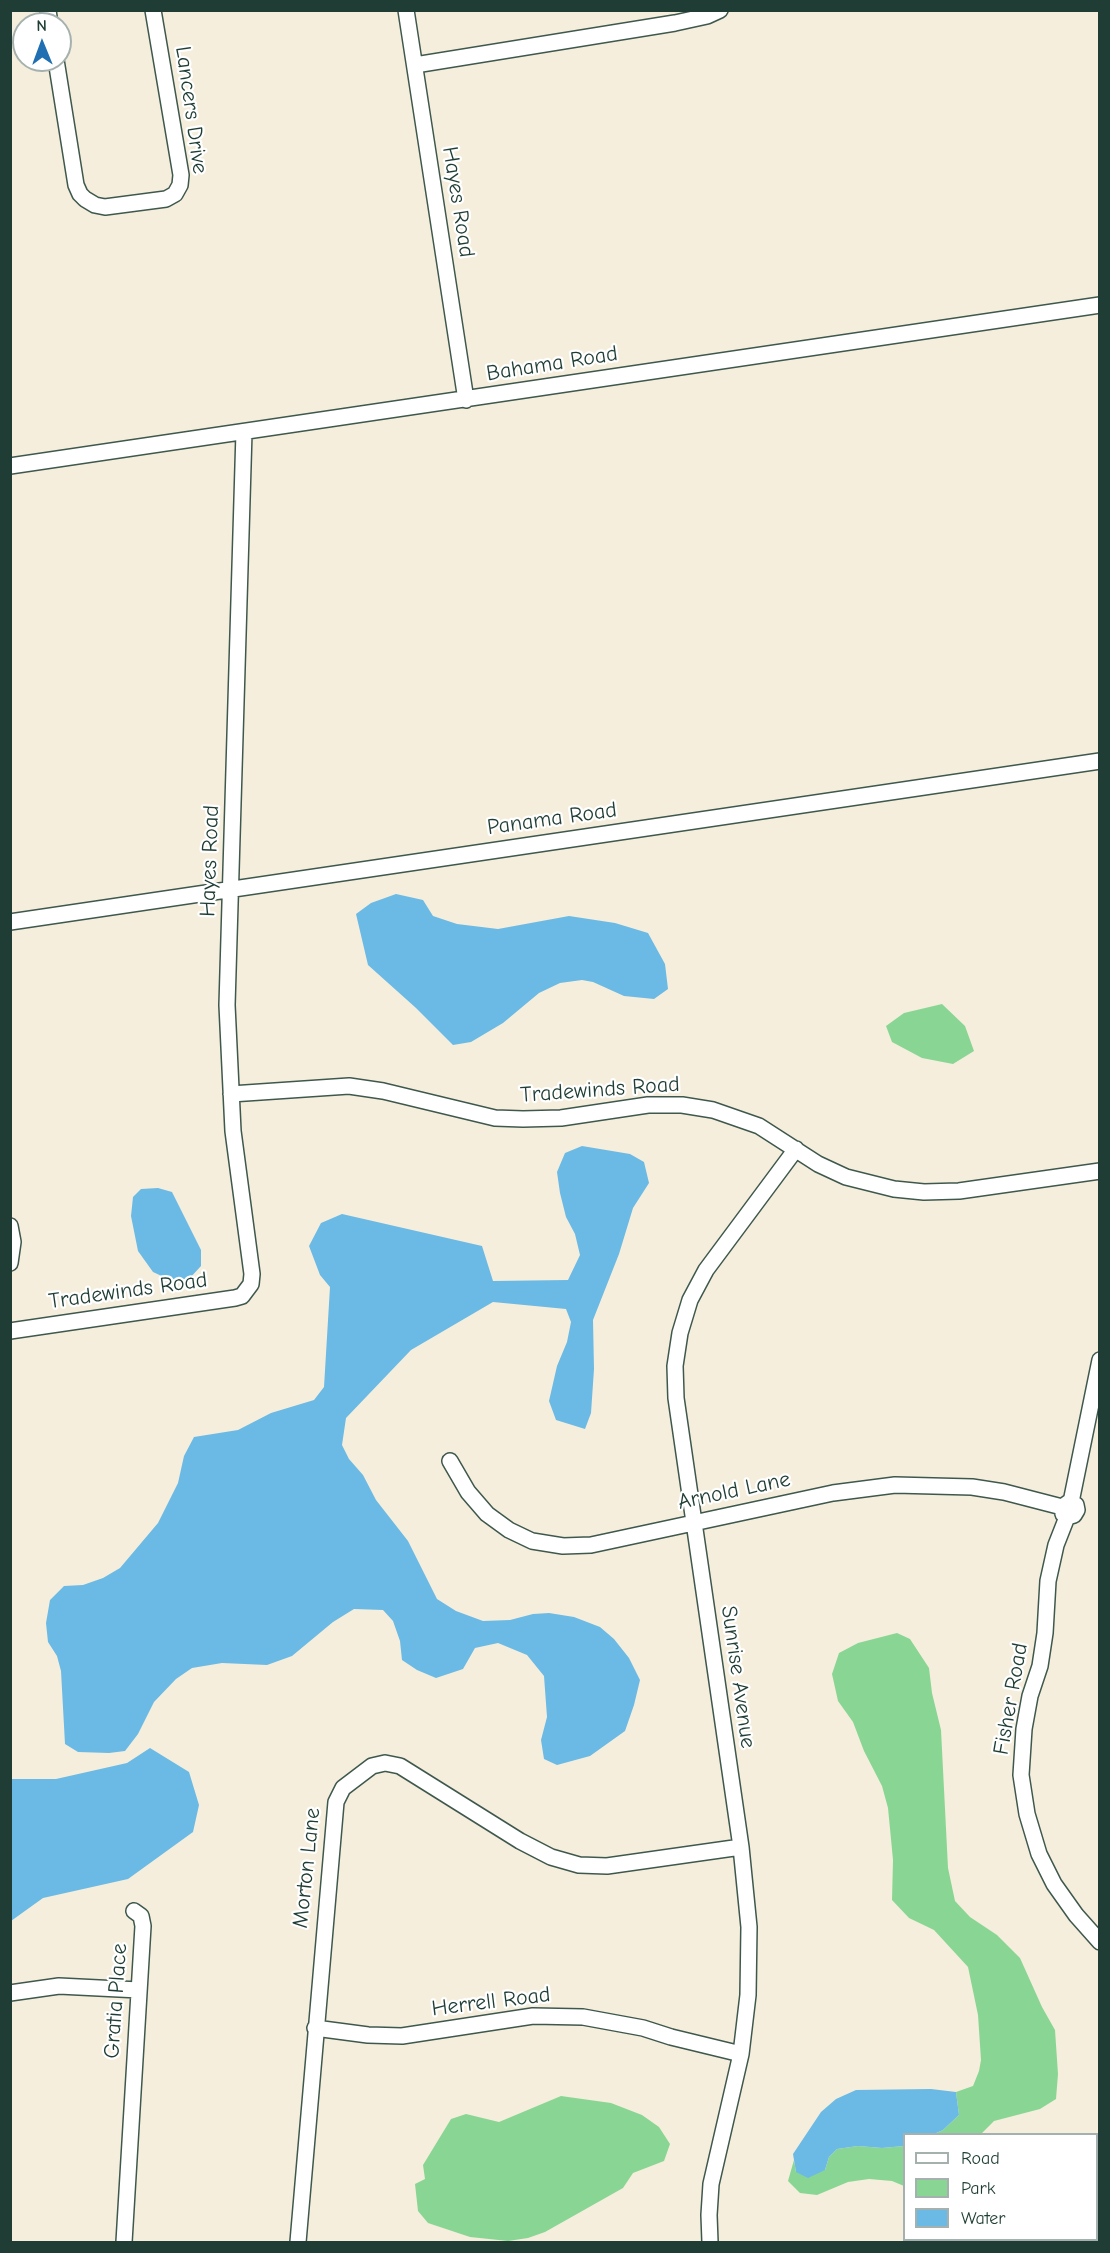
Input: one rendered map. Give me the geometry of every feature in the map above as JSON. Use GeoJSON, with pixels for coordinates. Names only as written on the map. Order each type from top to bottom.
{"type":"FeatureCollection","features":[{"type":"Feature","properties":{"kind":"street","name":"Lancers Drive"},"geometry":{"type":"LineString","coordinates":[[58,72],[76,185],[84,199],[105,207],[166,199],[175,194],[180,185],[181,175],[153,10]]}},
{"type":"Feature","properties":{"kind":"street","name":"Hayes Road"},"geometry":{"type":"LineString","coordinates":[[406,10],[466,400]]}},
{"type":"Feature","properties":{"kind":"street"},"geometry":{"type":"LineString","coordinates":[[415,65],[675,22],[707,16],[720,10]]}},
{"type":"Feature","properties":{"kind":"street","name":"Bahama Road"},"geometry":{"type":"LineString","coordinates":[[10,466],[1100,305]]}},
{"type":"Feature","properties":{"kind":"street","name":"Hayes Road"},"geometry":{"type":"LineString","coordinates":[[244,432],[227,1005],[233,1131],[252,1274],[252,1284],[249,1290]]}},
{"type":"Feature","properties":{"kind":"street","name":"Panama Road"},"geometry":{"type":"LineString","coordinates":[[10,922],[1100,760]]}},
{"type":"Feature","properties":{"kind":"street","name":"Tradewinds Road"},"geometry":{"type":"LineString","coordinates":[[231,1094],[349,1086],[384,1091],[495,1118],[523,1119],[561,1118],[648,1105],[682,1105],[713,1110],[759,1126],[818,1164],[846,1177],[894,1189],[924,1192],[959,1191],[1100,1171]]}},
{"type":"Feature","properties":{"kind":"street","name":"Sunrise Avenue"},"geometry":{"type":"LineString","coordinates":[[710,2242],[711,2184],[741,2054],[748,1995],[749,1946],[741,1847],[692,1523],[676,1398],[675,1366],[680,1334],[690,1300],[706,1270],[796,1149]]}},
{"type":"Feature","properties":{"kind":"street"},"geometry":{"type":"LineString","coordinates":[[10,1226],[13,1242],[10,1263]]}},
{"type":"Feature","properties":{"kind":"street","name":"Tradewinds Road"},"geometry":{"type":"LineString","coordinates":[[10,1331],[235,1298],[243,1296],[249,1290]]}},
{"type":"Feature","properties":{"kind":"street","name":"Fisher Road"},"geometry":{"type":"LineString","coordinates":[[1100,1360],[1067,1509],[1048,1581],[1043,1644],[1024,1729],[1021,1775],[1027,1814],[1039,1854],[1054,1884],[1076,1915],[1100,1942]]}},
{"type":"Feature","properties":{"kind":"street","name":"Arnold Lane"},"geometry":{"type":"LineString","coordinates":[[450,1461],[468,1492],[487,1514],[509,1530],[532,1541],[563,1546],[591,1545],[833,1493],[895,1485],[972,1487],[1004,1492],[1067,1509]]}},
{"type":"Feature","properties":{"kind":"street","name":"Morton Lane"},"geometry":{"type":"LineString","coordinates":[[298,2242],[336,1802],[343,1788],[372,1766],[385,1763],[400,1766],[520,1841],[551,1857],[579,1865],[607,1866],[741,1847]]}},
{"type":"Feature","properties":{"kind":"street","name":"Gratia Place"},"geometry":{"type":"LineString","coordinates":[[124,2242],[144,1926],[141,1916],[134,1911]]}},
{"type":"Feature","properties":{"kind":"street"},"geometry":{"type":"LineString","coordinates":[[10,1993],[59,1986],[139,1990]]}},
{"type":"Feature","properties":{"kind":"street","name":"Herrell Road"},"geometry":{"type":"LineString","coordinates":[[315,2028],[368,2035],[402,2036],[533,2016],[583,2017],[643,2028],[741,2054]]}},
{"type":"Feature","properties":{"kind":"green space"},"geometry":{"type":"Polygon","coordinates":[[[942,1004],[965,1026],[974,1051],[953,1064],[922,1058],[892,1042],[886,1026],[904,1013],[942,1004]]]}},
{"type":"Feature","properties":{"kind":"green space"},"geometry":{"type":"Polygon","coordinates":[[[897,1633],[910,1639],[929,1668],[932,1693],[941,1730],[948,1868],[955,1901],[970,1917],[997,1935],[1020,1958],[1055,2030],[1058,2074],[1056,2099],[1040,2109],[994,2121],[982,2133],[936,2133],[943,2130],[959,2115],[956,2092],[973,2086],[979,2071],[981,2060],[978,2015],[968,1967],[934,1930],[909,1918],[892,1900],[893,1860],[888,1808],[882,1786],[864,1751],[853,1722],[838,1701],[832,1674],[839,1653],[858,1643],[897,1633]]]}},
{"type":"Feature","properties":{"kind":"green space"},"geometry":{"type":"Polygon","coordinates":[[[561,2096],[611,2103],[642,2115],[659,2127],[670,2144],[664,2161],[633,2173],[623,2188],[545,2232],[528,2238],[508,2241],[470,2237],[428,2223],[418,2211],[415,2184],[425,2179],[423,2165],[451,2119],[466,2114],[499,2122],[561,2096]]]}},
{"type":"Feature","properties":{"kind":"green space"},"geometry":{"type":"Polygon","coordinates":[[[858,2146],[882,2148],[903,2146],[903,2186],[892,2181],[869,2179],[848,2182],[817,2195],[800,2193],[788,2181],[794,2160],[796,2172],[825,2170],[829,2157],[837,2149],[858,2146]]]}},
{"type":"Feature","properties":{"kind":"water"},"geometry":{"type":"Polygon","coordinates":[[[396,894],[423,900],[433,916],[457,924],[498,929],[569,916],[615,923],[648,933],[665,964],[668,989],[654,999],[624,996],[593,982],[582,980],[560,983],[539,993],[503,1023],[471,1042],[453,1045],[368,965],[356,914],[371,903],[396,894]]]}},
{"type":"Feature","properties":{"kind":"water"},"geometry":{"type":"Polygon","coordinates":[[[582,1146],[630,1154],[644,1162],[649,1183],[633,1208],[619,1254],[593,1320],[594,1369],[591,1413],[585,1429],[556,1420],[549,1401],[571,1322],[566,1309],[493,1302],[411,1350],[346,1418],[342,1445],[349,1459],[363,1475],[376,1500],[408,1541],[437,1599],[456,1611],[483,1621],[510,1620],[533,1614],[549,1613],[574,1617],[600,1627],[614,1639],[629,1658],[640,1680],[625,1731],[590,1756],[557,1765],[544,1759],[541,1740],[547,1717],[544,1676],[527,1655],[498,1643],[475,1648],[463,1669],[436,1678],[417,1670],[402,1660],[400,1641],[393,1621],[383,1610],[354,1609],[333,1622],[292,1656],[267,1665],[222,1663],[192,1668],[176,1679],[154,1702],[138,1734],[125,1751],[78,1752],[65,1744],[61,1671],[57,1656],[48,1642],[46,1623],[50,1600],[64,1586],[83,1585],[103,1578],[120,1568],[158,1523],[178,1483],[184,1456],[194,1437],[238,1430],[271,1413],[314,1400],[324,1387],[330,1287],[320,1275],[309,1246],[321,1223],[342,1214],[482,1246],[493,1281],[568,1280],[580,1255],[575,1234],[566,1217],[557,1172],[565,1153],[582,1146]]]}},
{"type":"Feature","properties":{"kind":"water"},"geometry":{"type":"Polygon","coordinates":[[[158,1188],[172,1192],[201,1250],[201,1266],[189,1279],[168,1279],[153,1272],[138,1251],[131,1216],[133,1197],[141,1189],[158,1188]]]}},
{"type":"Feature","properties":{"kind":"water"},"geometry":{"type":"Polygon","coordinates":[[[150,1748],[189,1772],[199,1805],[193,1832],[128,1879],[43,1898],[11,1921],[11,1779],[56,1779],[127,1763],[150,1748]]]}},
{"type":"Feature","properties":{"kind":"water"},"geometry":{"type":"Polygon","coordinates":[[[931,2089],[956,2092],[959,2115],[943,2130],[936,2133],[903,2133],[903,2146],[882,2148],[858,2146],[837,2149],[829,2157],[825,2170],[808,2178],[796,2172],[793,2154],[821,2112],[836,2099],[856,2090],[931,2089]]]}}]}
